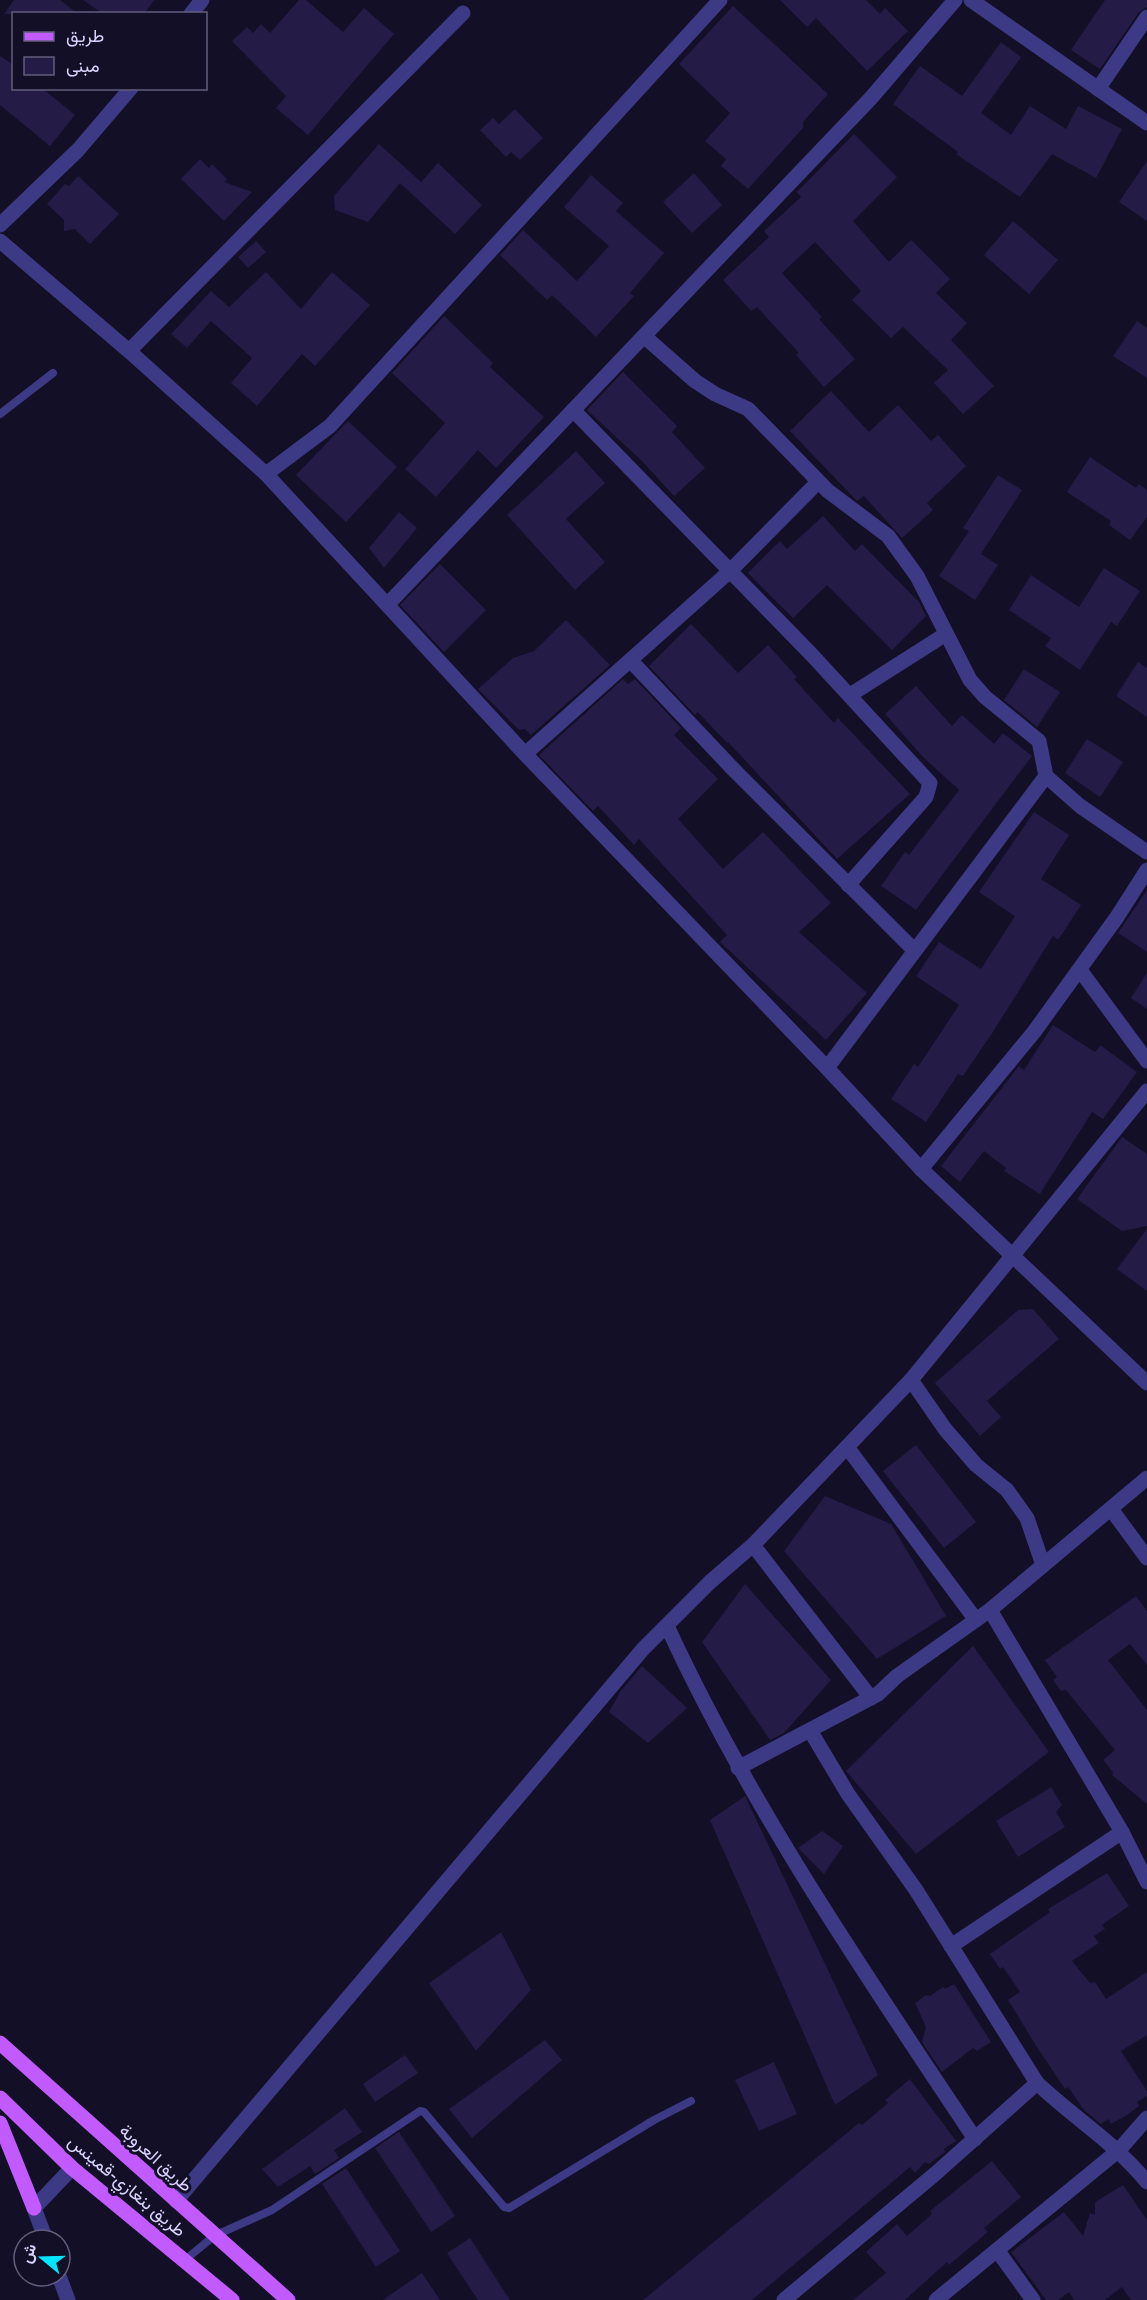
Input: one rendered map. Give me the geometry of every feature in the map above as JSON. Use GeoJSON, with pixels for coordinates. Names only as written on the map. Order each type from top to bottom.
{"type":"FeatureCollection","features":[{"type":"Feature","properties":{"kind":"main road","name":"طريق العروبة"},"geometry":{"type":"LineString","coordinates":[[0,2043],[288,2300]]}},
{"type":"Feature","properties":{"kind":"main road","name":"طريق بنغازي-قمينس"},"geometry":{"type":"LineString","coordinates":[[0,2098],[72,2168],[232,2300]]}},
{"type":"Feature","properties":{"kind":"main road"},"geometry":{"type":"LineString","coordinates":[[0,2123],[34,2208]]}},
{"type":"Feature","properties":{"kind":"street"},"geometry":{"type":"LineString","coordinates":[[193,12],[202,0]]}},
{"type":"Feature","properties":{"kind":"street"},"geometry":{"type":"LineString","coordinates":[[266,474],[330,426],[720,0]]}},
{"type":"Feature","properties":{"kind":"street"},"geometry":{"type":"LineString","coordinates":[[388,604],[871,98],[955,0]]}},
{"type":"Feature","properties":{"kind":"street"},"geometry":{"type":"LineString","coordinates":[[971,0],[1147,123]]}},
{"type":"Feature","properties":{"kind":"street"},"geometry":{"type":"LineString","coordinates":[[129,351],[462,13]]}},
{"type":"Feature","properties":{"kind":"street"},"geometry":{"type":"LineString","coordinates":[[1098,89],[1147,16]]}},
{"type":"Feature","properties":{"kind":"street"},"geometry":{"type":"LineString","coordinates":[[0,225],[78,150],[129,90]]}},
{"type":"Feature","properties":{"kind":"street"},"geometry":{"type":"LineString","coordinates":[[0,241],[129,351],[266,474],[525,754],[921,1169],[1013,1258],[1146,1380]]}},
{"type":"Feature","properties":{"kind":"street"},"geometry":{"type":"LineString","coordinates":[[645,337],[695,381],[715,394],[748,409],[818,482],[888,536],[917,576],[962,669],[976,688],[1039,741],[1046,776],[1080,806],[1147,852]]}},
{"type":"Feature","properties":{"kind":"street"},"geometry":{"type":"LineString","coordinates":[[573,410],[850,695],[912,761],[930,787],[926,797],[848,885]]}},
{"type":"Feature","properties":{"kind":"street"},"geometry":{"type":"LineString","coordinates":[[525,754],[729,572],[818,482]]}},
{"type":"Feature","properties":{"kind":"street"},"geometry":{"type":"LineString","coordinates":[[850,695],[946,634]]}},
{"type":"Feature","properties":{"kind":"street"},"geometry":{"type":"LineString","coordinates":[[631,661],[734,771],[914,950]]}},
{"type":"Feature","properties":{"kind":"street"},"geometry":{"type":"LineString","coordinates":[[827,1068],[1046,776]]}},
{"type":"Feature","properties":{"kind":"street"},"geometry":{"type":"LineString","coordinates":[[921,1169],[996,1080],[1080,970],[1147,870]]}},
{"type":"Feature","properties":{"kind":"street"},"geometry":{"type":"LineString","coordinates":[[1080,970],[1147,1061]]}},
{"type":"Feature","properties":{"kind":"street"},"geometry":{"type":"LineString","coordinates":[[176,2202],[643,1648],[710,1582],[753,1545],[911,1380],[1013,1258],[1147,1091]]}},
{"type":"Feature","properties":{"kind":"street"},"geometry":{"type":"LineString","coordinates":[[911,1380],[953,1438],[976,1465],[1007,1490],[1021,1509],[1027,1518],[1043,1565]]}},
{"type":"Feature","properties":{"kind":"street"},"geometry":{"type":"LineString","coordinates":[[847,1447],[976,1620]]}},
{"type":"Feature","properties":{"kind":"street"},"geometry":{"type":"LineString","coordinates":[[738,1768],[811,1732],[871,1698],[897,1676],[990,1610],[1147,1478]]}},
{"type":"Feature","properties":{"kind":"street"},"geometry":{"type":"LineString","coordinates":[[1111,1509],[1147,1558]]}},
{"type":"Feature","properties":{"kind":"street"},"geometry":{"type":"LineString","coordinates":[[753,1545],[871,1698]]}},
{"type":"Feature","properties":{"kind":"street"},"geometry":{"type":"LineString","coordinates":[[990,1610],[1122,1832],[1147,1882]]}},
{"type":"Feature","properties":{"kind":"street"},"geometry":{"type":"LineString","coordinates":[[667,1626],[738,1768],[827,1918],[975,2139]]}},
{"type":"Feature","properties":{"kind":"street"},"geometry":{"type":"LineString","coordinates":[[811,1732],[848,1794],[916,1890],[1037,2083],[1060,2105],[1119,2150],[1147,2182]]}},
{"type":"Feature","properties":{"kind":"street"},"geometry":{"type":"LineString","coordinates":[[951,1947],[1122,1832]]}},
{"type":"Feature","properties":{"kind":"street"},"geometry":{"type":"LineString","coordinates":[[784,2300],[975,2139],[1037,2083]]}},
{"type":"Feature","properties":{"kind":"street"},"geometry":{"type":"LineString","coordinates":[[936,2300],[1119,2150],[1147,2118]]}},
{"type":"Feature","properties":{"kind":"street"},"geometry":{"type":"LineString","coordinates":[[42,2228],[34,2208],[72,2168]]}},
{"type":"Feature","properties":{"kind":"street"},"geometry":{"type":"LineString","coordinates":[[997,2250],[1033,2300]]}},
{"type":"Feature","properties":{"kind":"lane"},"geometry":{"type":"LineString","coordinates":[[0,414],[53,373]]}},
{"type":"Feature","properties":{"kind":"lane"},"geometry":{"type":"LineString","coordinates":[[184,2260],[214,2236],[272,2210],[420,2111],[424,2112],[504,2207],[509,2208],[654,2120],[691,2101]]}},
{"type":"Feature","properties":{"kind":"building"},"geometry":{"type":"Polygon","coordinates":[[[14,0],[60,0],[75,12],[12,12],[12,14],[4,14],[14,0]]]}},
{"type":"Feature","properties":{"kind":"building"},"geometry":{"type":"Polygon","coordinates":[[[83,0],[154,0],[145,12],[100,12],[83,0]]]}},
{"type":"Feature","properties":{"kind":"building"},"geometry":{"type":"Polygon","coordinates":[[[299,0],[306,0],[343,32],[364,8],[394,34],[308,135],[276,108],[286,96],[232,41],[247,27],[253,33],[261,24],[270,33],[299,0]]]}},
{"type":"Feature","properties":{"kind":"building"},"geometry":{"type":"Polygon","coordinates":[[[780,0],[866,0],[880,14],[885,8],[908,31],[867,71],[816,18],[807,27],[780,0]]]}},
{"type":"Feature","properties":{"kind":"building"},"geometry":{"type":"Polygon","coordinates":[[[1105,0],[1147,0],[1147,7],[1139,12],[1100,69],[1071,50],[1105,0]]]}},
{"type":"Feature","properties":{"kind":"building"},"geometry":{"type":"Polygon","coordinates":[[[733,6],[828,94],[803,122],[803,128],[748,189],[721,166],[726,159],[705,141],[730,113],[679,64],[733,6]]]}},
{"type":"Feature","properties":{"kind":"building"},"geometry":{"type":"Polygon","coordinates":[[[1001,42],[1021,57],[981,113],[1011,135],[1030,106],[1066,129],[1078,106],[1122,129],[1096,178],[1052,154],[1020,197],[956,154],[958,152],[893,104],[920,66],[962,96],[1001,42]]]}},
{"type":"Feature","properties":{"kind":"building"},"geometry":{"type":"Polygon","coordinates":[[[0,56],[12,64],[12,90],[44,90],[75,115],[50,146],[0,105],[0,56]]]}},
{"type":"Feature","properties":{"kind":"building"},"geometry":{"type":"Polygon","coordinates":[[[515,109],[543,138],[520,160],[511,152],[506,157],[480,130],[493,118],[499,124],[515,109]]]}},
{"type":"Feature","properties":{"kind":"building"},"geometry":{"type":"Polygon","coordinates":[[[854,134],[897,177],[853,221],[889,262],[911,240],[950,279],[936,293],[967,323],[951,340],[994,386],[963,414],[934,383],[948,370],[903,327],[891,338],[852,300],[861,291],[815,242],[782,273],[822,317],[819,319],[855,359],[824,387],[796,355],[799,353],[757,307],[751,311],[723,280],[769,237],[764,231],[801,197],[797,192],[854,134]]]}},
{"type":"Feature","properties":{"kind":"building"},"geometry":{"type":"Polygon","coordinates":[[[379,144],[421,182],[438,163],[482,205],[455,234],[400,183],[368,222],[335,210],[334,196],[379,144]]]}},
{"type":"Feature","properties":{"kind":"building"},"geometry":{"type":"Polygon","coordinates":[[[200,159],[209,168],[212,164],[227,179],[224,182],[252,192],[224,221],[181,179],[200,159]]]}},
{"type":"Feature","properties":{"kind":"building"},"geometry":{"type":"Polygon","coordinates":[[[1147,161],[1147,221],[1119,202],[1147,161]]]}},
{"type":"Feature","properties":{"kind":"building"},"geometry":{"type":"Polygon","coordinates":[[[694,173],[722,205],[692,233],[663,202],[694,173]]]}},
{"type":"Feature","properties":{"kind":"building"},"geometry":{"type":"Polygon","coordinates":[[[591,175],[623,203],[616,211],[664,253],[630,293],[634,296],[596,337],[552,295],[547,300],[500,255],[523,230],[577,281],[609,246],[564,207],[591,175]]]}},
{"type":"Feature","properties":{"kind":"building"},"geometry":{"type":"Polygon","coordinates":[[[78,176],[119,214],[90,244],[75,229],[64,231],[64,220],[47,204],[65,184],[69,186],[78,176]]]}},
{"type":"Feature","properties":{"kind":"building"},"geometry":{"type":"Polygon","coordinates":[[[1013,221],[1058,260],[1029,294],[984,255],[1013,221]]]}},
{"type":"Feature","properties":{"kind":"building"},"geometry":{"type":"Polygon","coordinates":[[[256,241],[266,252],[248,268],[238,257],[256,241]]]}},
{"type":"Feature","properties":{"kind":"building"},"geometry":{"type":"Polygon","coordinates":[[[266,272],[301,309],[332,272],[370,305],[315,366],[302,354],[257,406],[231,383],[252,358],[211,321],[187,348],[171,334],[211,291],[229,307],[266,272]]]}},
{"type":"Feature","properties":{"kind":"building"},"geometry":{"type":"Polygon","coordinates":[[[444,316],[493,363],[490,367],[544,417],[496,468],[478,450],[436,497],[405,469],[445,423],[392,373],[444,316]]]}},
{"type":"Feature","properties":{"kind":"building"},"geometry":{"type":"Polygon","coordinates":[[[1137,321],[1147,328],[1147,378],[1113,356],[1137,321]]]}},
{"type":"Feature","properties":{"kind":"building"},"geometry":{"type":"Polygon","coordinates":[[[623,372],[677,426],[672,432],[705,468],[674,496],[642,461],[587,410],[623,372]]]}},
{"type":"Feature","properties":{"kind":"building"},"geometry":{"type":"Polygon","coordinates":[[[831,391],[869,432],[898,405],[931,441],[938,435],[966,466],[927,503],[933,510],[902,538],[864,496],[857,501],[790,431],[831,391]]]}},
{"type":"Feature","properties":{"kind":"building"},"geometry":{"type":"Polygon","coordinates":[[[348,421],[397,467],[346,522],[296,475],[348,421]]]}},
{"type":"Feature","properties":{"kind":"building"},"geometry":{"type":"Polygon","coordinates":[[[576,451],[605,483],[566,519],[605,562],[575,590],[507,515],[576,451]]]}},
{"type":"Feature","properties":{"kind":"building"},"geometry":{"type":"Polygon","coordinates":[[[1090,457],[1136,488],[1139,484],[1147,490],[1147,517],[1130,540],[1109,525],[1111,521],[1067,492],[1090,457]]]}},
{"type":"Feature","properties":{"kind":"building"},"geometry":{"type":"Polygon","coordinates":[[[998,475],[1022,490],[981,554],[998,565],[975,600],[939,576],[969,531],[963,528],[998,475]]]}},
{"type":"Feature","properties":{"kind":"building"},"geometry":{"type":"Polygon","coordinates":[[[399,512],[417,528],[384,568],[369,548],[399,512]]]}},
{"type":"Feature","properties":{"kind":"building"},"geometry":{"type":"Polygon","coordinates":[[[823,516],[855,551],[862,544],[919,602],[926,616],[892,650],[827,585],[793,618],[748,573],[780,541],[787,549],[823,516]]]}},
{"type":"Feature","properties":{"kind":"building"},"geometry":{"type":"Polygon","coordinates":[[[440,564],[486,610],[444,652],[400,605],[440,564]]]}},
{"type":"Feature","properties":{"kind":"building"},"geometry":{"type":"Polygon","coordinates":[[[1104,568],[1140,591],[1117,626],[1111,622],[1080,670],[1045,646],[1051,638],[1009,610],[1031,575],[1079,607],[1104,568]]]}},
{"type":"Feature","properties":{"kind":"building"},"geometry":{"type":"Polygon","coordinates":[[[566,620],[610,665],[531,735],[525,729],[519,730],[478,689],[513,658],[534,651],[566,620]]]}},
{"type":"Feature","properties":{"kind":"building"},"geometry":{"type":"Polygon","coordinates":[[[691,624],[738,673],[768,645],[797,677],[794,679],[834,723],[838,718],[910,794],[837,859],[728,742],[698,712],[695,715],[649,666],[691,624]]]}},
{"type":"Feature","properties":{"kind":"building"},"geometry":{"type":"Polygon","coordinates":[[[1138,662],[1147,668],[1147,717],[1116,696],[1138,662]]]}},
{"type":"Feature","properties":{"kind":"building"},"geometry":{"type":"Polygon","coordinates":[[[1024,669],[1060,692],[1037,727],[1004,700],[1024,669]]]}},
{"type":"Feature","properties":{"kind":"building"},"geometry":{"type":"Polygon","coordinates":[[[623,679],[628,684],[635,679],[681,728],[674,735],[718,779],[678,819],[723,869],[763,832],[831,903],[799,932],[867,993],[826,1040],[720,942],[727,935],[639,839],[634,845],[598,806],[593,811],[539,755],[623,679]]]}},
{"type":"Feature","properties":{"kind":"building"},"geometry":{"type":"Polygon","coordinates":[[[916,686],[952,726],[962,715],[994,744],[1003,733],[1032,756],[916,910],[881,886],[905,852],[909,855],[959,790],[923,757],[885,714],[916,686]]]}},
{"type":"Feature","properties":{"kind":"building"},"geometry":{"type":"Polygon","coordinates":[[[1087,739],[1123,762],[1100,797],[1065,773],[1087,739]]]}},
{"type":"Feature","properties":{"kind":"building"},"geometry":{"type":"Polygon","coordinates":[[[1034,812],[1069,835],[1041,879],[1081,905],[1058,940],[1053,936],[963,1076],[958,1074],[926,1122],[891,1099],[914,1064],[918,1067],[959,1005],[916,976],[939,942],[981,969],[1015,916],[979,892],[1034,812]]]}},
{"type":"Feature","properties":{"kind":"building"},"geometry":{"type":"Polygon","coordinates":[[[1147,890],[1147,952],[1118,933],[1147,890]]]}},
{"type":"Feature","properties":{"kind":"building"},"geometry":{"type":"Polygon","coordinates":[[[1147,973],[1147,1009],[1131,998],[1147,973]]]}},
{"type":"Feature","properties":{"kind":"building"},"geometry":{"type":"Polygon","coordinates":[[[1053,1025],[1095,1052],[1100,1045],[1137,1072],[1103,1119],[1092,1112],[1040,1194],[1004,1171],[1006,1168],[984,1151],[960,1182],[941,1166],[1019,1066],[1024,1070],[1053,1025]]]}},
{"type":"Feature","properties":{"kind":"building"},"geometry":{"type":"Polygon","coordinates":[[[1122,1137],[1147,1154],[1147,1226],[1122,1231],[1077,1199],[1122,1137]]]}},
{"type":"Feature","properties":{"kind":"building"},"geometry":{"type":"Polygon","coordinates":[[[1147,1229],[1147,1291],[1117,1269],[1147,1229]]]}},
{"type":"Feature","properties":{"kind":"building"},"geometry":{"type":"Polygon","coordinates":[[[1033,1309],[1059,1339],[987,1401],[1001,1417],[980,1436],[935,1383],[1018,1310],[1033,1309]]]}},
{"type":"Feature","properties":{"kind":"building"},"geometry":{"type":"Polygon","coordinates":[[[916,1445],[976,1522],[944,1548],[883,1471],[916,1445]]]}},
{"type":"Feature","properties":{"kind":"building"},"geometry":{"type":"Polygon","coordinates":[[[825,1496],[891,1524],[946,1616],[877,1659],[784,1551],[825,1496]]]}},
{"type":"Feature","properties":{"kind":"building"},"geometry":{"type":"Polygon","coordinates":[[[745,1584],[831,1680],[784,1733],[770,1740],[702,1642],[745,1584]]]}},
{"type":"Feature","properties":{"kind":"building"},"geometry":{"type":"Polygon","coordinates":[[[1136,1596],[1147,1611],[1147,1665],[1130,1644],[1108,1660],[1147,1710],[1147,1804],[1112,1775],[1113,1772],[1103,1760],[1115,1750],[1066,1690],[1061,1691],[1053,1680],[1057,1677],[1045,1660],[1136,1596]]]}},
{"type":"Feature","properties":{"kind":"building"},"geometry":{"type":"Polygon","coordinates":[[[973,1646],[1049,1752],[916,1854],[846,1771],[973,1646]]]}},
{"type":"Feature","properties":{"kind":"building"},"geometry":{"type":"Polygon","coordinates":[[[642,1666],[687,1708],[648,1743],[609,1712],[620,1692],[642,1666]]]}},
{"type":"Feature","properties":{"kind":"building"},"geometry":{"type":"Polygon","coordinates":[[[1051,1787],[1062,1805],[1056,1812],[1065,1827],[1018,1857],[996,1821],[1051,1787]]]}},
{"type":"Feature","properties":{"kind":"building"},"geometry":{"type":"Polygon","coordinates":[[[745,1796],[878,2075],[835,2105],[710,1820],[745,1796]]]}},
{"type":"Feature","properties":{"kind":"building"},"geometry":{"type":"Polygon","coordinates":[[[822,1831],[843,1846],[824,1874],[798,1848],[822,1831]]]}},
{"type":"Feature","properties":{"kind":"building"},"geometry":{"type":"Polygon","coordinates":[[[1107,1873],[1129,1906],[1102,1925],[1105,1929],[1094,1936],[1099,1943],[1072,1961],[1090,1983],[1095,1982],[1106,1999],[1147,1972],[1147,2035],[1121,2051],[1147,2091],[1147,2096],[1137,2102],[1139,2106],[1127,2115],[1111,2124],[1109,2119],[1101,2124],[1084,2110],[1068,2087],[1065,2089],[1035,2044],[1008,2000],[1020,1992],[1003,1967],[1000,1969],[990,1954],[1050,1912],[1048,1909],[1107,1873]]]}},
{"type":"Feature","properties":{"kind":"building"},"geometry":{"type":"Polygon","coordinates":[[[501,1932],[531,1990],[476,2051],[429,1983],[501,1932]]]}},
{"type":"Feature","properties":{"kind":"building"},"geometry":{"type":"Polygon","coordinates":[[[954,1984],[991,2042],[977,2051],[973,2048],[942,2072],[922,2042],[926,2027],[915,2003],[926,1995],[930,1996],[943,1987],[945,1989],[954,1984]]]}},
{"type":"Feature","properties":{"kind":"building"},"geometry":{"type":"Polygon","coordinates":[[[545,2040],[562,2060],[472,2138],[449,2109],[545,2040]]]}},
{"type":"Feature","properties":{"kind":"building"},"geometry":{"type":"Polygon","coordinates":[[[405,2055],[418,2073],[375,2102],[363,2084],[405,2055]]]}},
{"type":"Feature","properties":{"kind":"building"},"geometry":{"type":"Polygon","coordinates":[[[774,2062],[797,2114],[759,2131],[735,2080],[774,2062]]]}},
{"type":"Feature","properties":{"kind":"building"},"geometry":{"type":"Polygon","coordinates":[[[910,2079],[956,2141],[944,2149],[945,2152],[929,2164],[925,2162],[915,2173],[910,2167],[752,2300],[643,2300],[859,2123],[862,2125],[888,2103],[885,2100],[910,2079]]]}},
{"type":"Feature","properties":{"kind":"building"},"geometry":{"type":"Polygon","coordinates":[[[345,2108],[362,2132],[334,2150],[339,2158],[315,2174],[310,2166],[278,2187],[262,2169],[345,2108]]]}},
{"type":"Feature","properties":{"kind":"building"},"geometry":{"type":"Polygon","coordinates":[[[399,2132],[455,2216],[431,2232],[375,2148],[399,2132]]]}},
{"type":"Feature","properties":{"kind":"building"},"geometry":{"type":"Polygon","coordinates":[[[992,2161],[1021,2197],[984,2228],[988,2232],[949,2265],[947,2262],[905,2300],[853,2300],[886,2273],[866,2252],[897,2224],[907,2236],[932,2214],[930,2211],[992,2161]]]}},
{"type":"Feature","properties":{"kind":"building"},"geometry":{"type":"Polygon","coordinates":[[[346,2168],[400,2251],[376,2267],[322,2184],[346,2168]]]}},
{"type":"Feature","properties":{"kind":"building"},"geometry":{"type":"Polygon","coordinates":[[[1123,2185],[1147,2220],[1147,2300],[1131,2300],[1122,2287],[1105,2300],[1074,2300],[1069,2292],[1058,2300],[1046,2300],[1011,2252],[1064,2212],[1083,2236],[1090,2213],[1095,2215],[1095,2202],[1123,2185]]]}},
{"type":"Feature","properties":{"kind":"building"},"geometry":{"type":"Polygon","coordinates":[[[470,2238],[510,2300],[478,2300],[447,2253],[470,2238]]]}},
{"type":"Feature","properties":{"kind":"building"},"geometry":{"type":"Polygon","coordinates":[[[422,2273],[440,2300],[383,2300],[422,2273]]]}}]}
